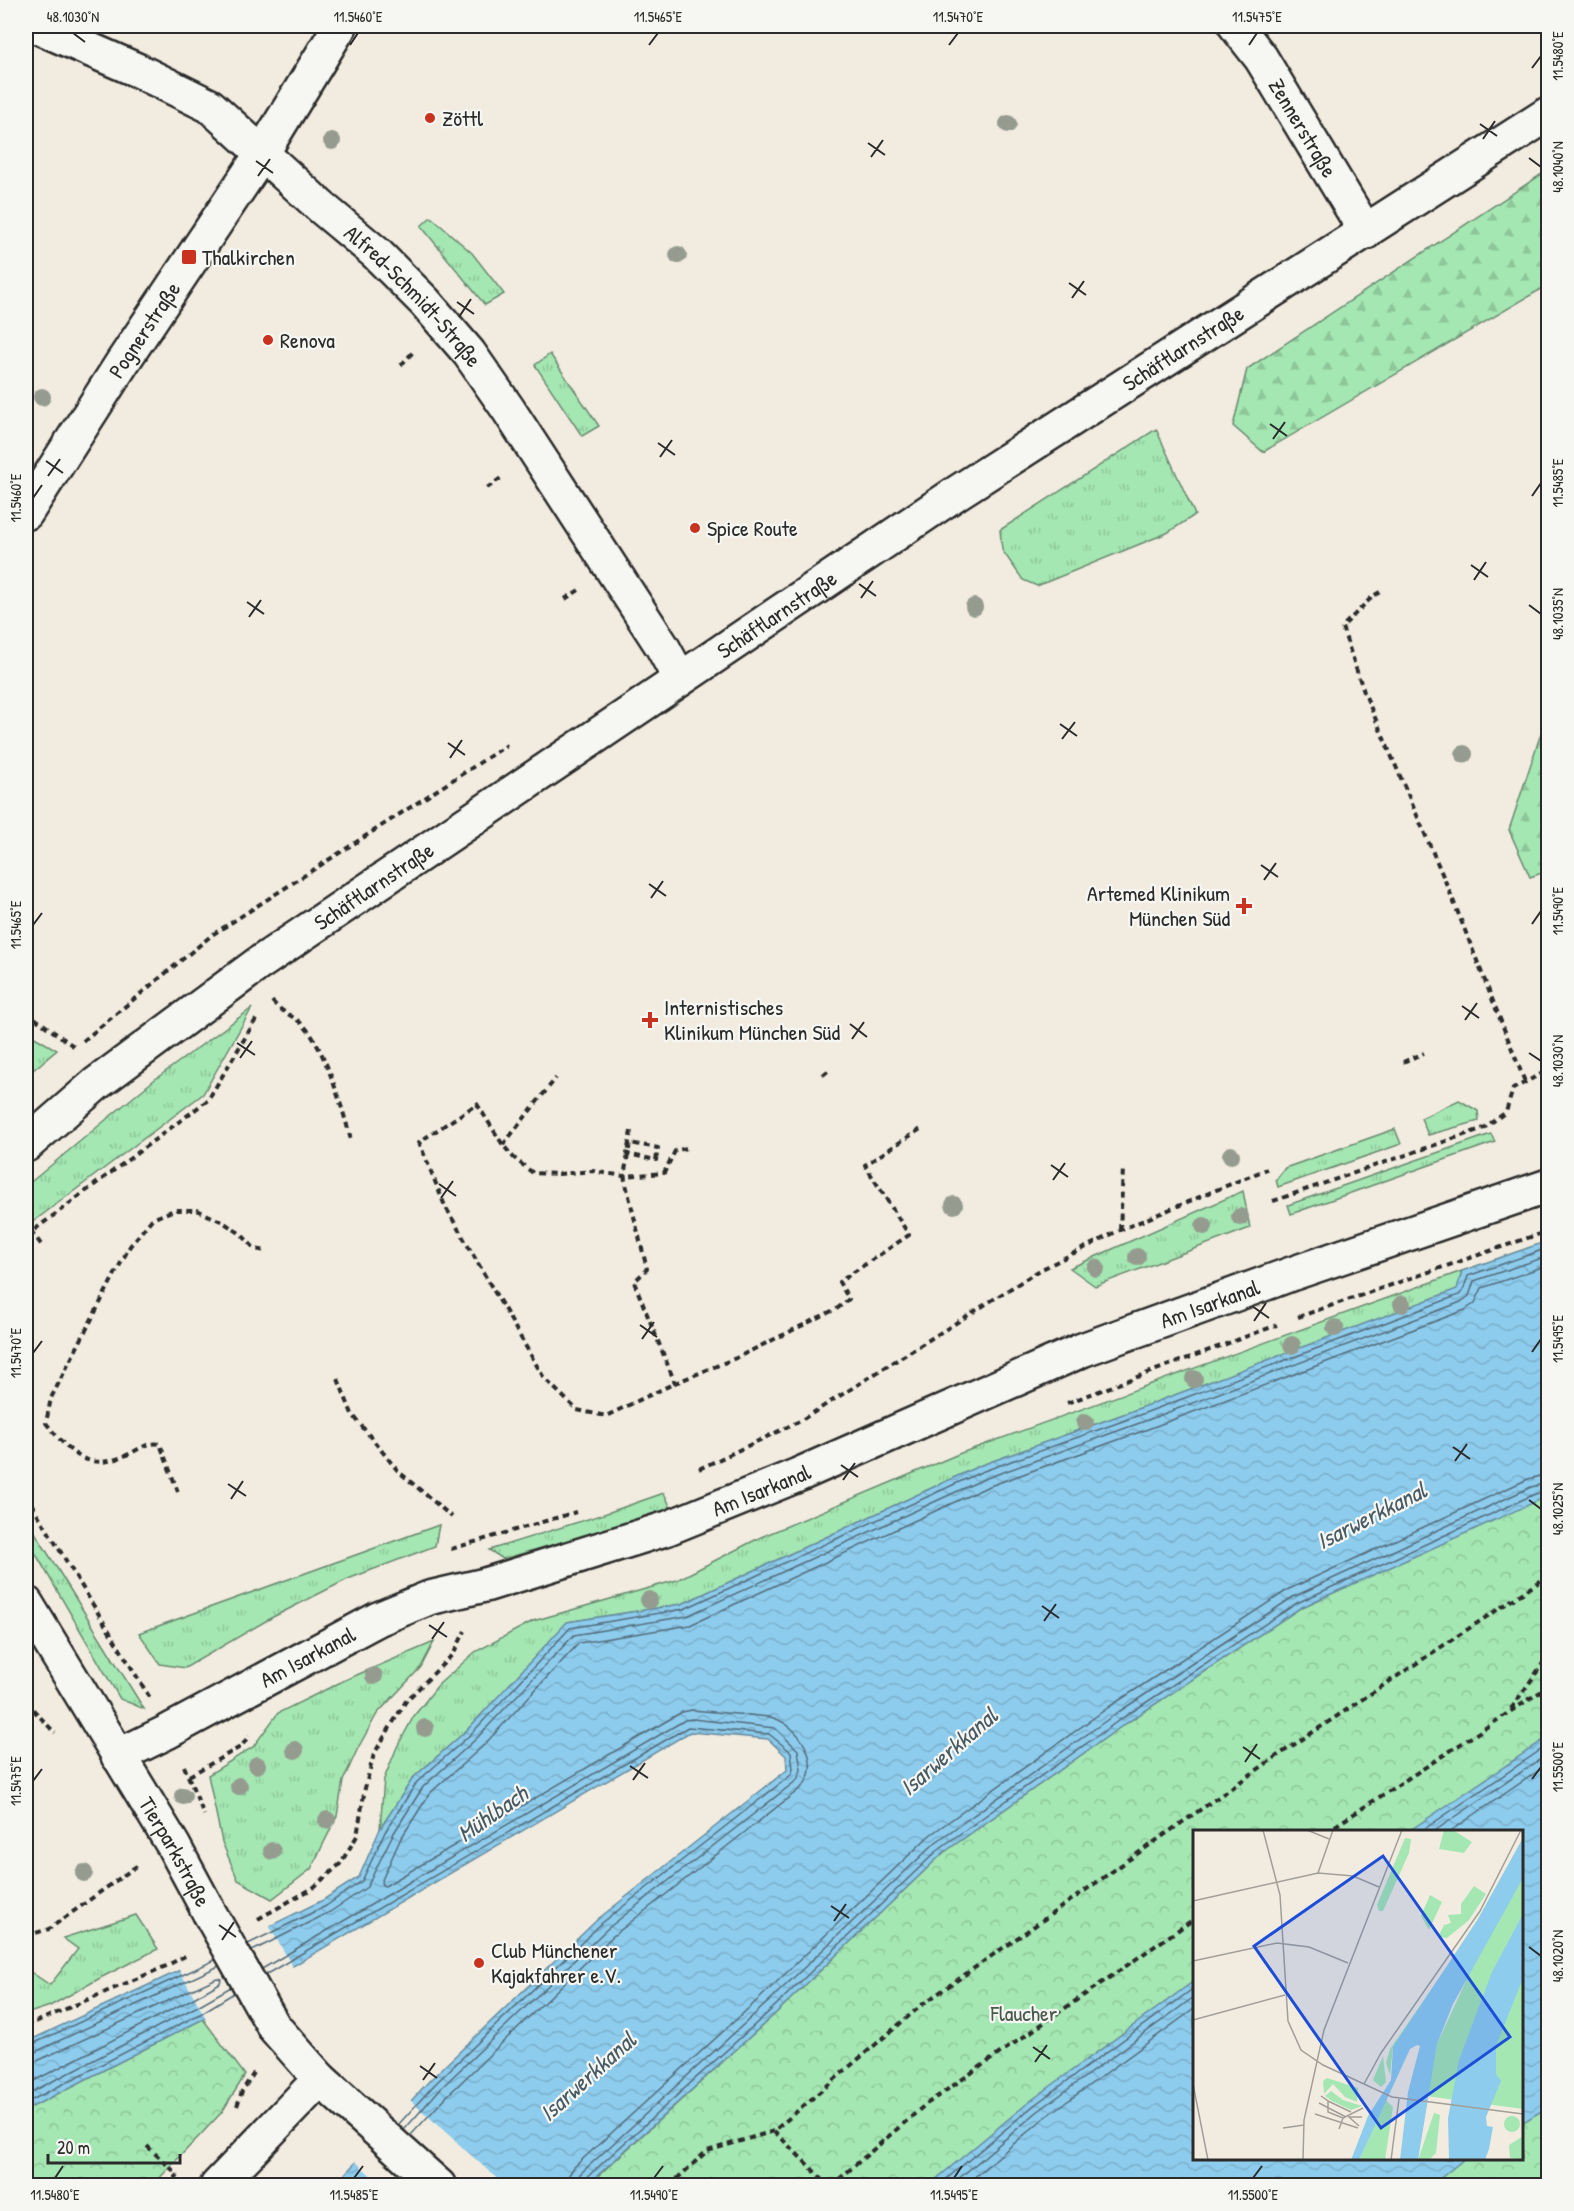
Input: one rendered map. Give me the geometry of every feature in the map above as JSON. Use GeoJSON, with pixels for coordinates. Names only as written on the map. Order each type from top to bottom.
{"type":"FeatureCollection","features":[{"type":"Feature","properties":{"kind":"street","name":"Alfred-Schmidt-Straße"},"geometry":{"type":"LineString","coordinates":[[36,26],[139,71],[210,106],[321,207],[376,253],[426,302],[469,353],[508,409],[662,646],[680,679]]}},
{"type":"Feature","properties":{"kind":"street","name":"Pognerstraße"},"geometry":{"type":"LineString","coordinates":[[26,513],[122,363],[263,152],[340,26]]}},
{"type":"Feature","properties":{"kind":"street","name":"Zennerstraße"},"geometry":{"type":"LineString","coordinates":[[1236,26],[1261,58],[1366,232]]}},
{"type":"Feature","properties":{"kind":"street","name":"Schäftlarnstraße"},"geometry":{"type":"LineString","coordinates":[[26,1145],[96,1084],[247,972],[958,492],[1548,114]]}},
{"type":"Feature","properties":{"kind":"street","name":"Am Isarkanal"},"geometry":{"type":"LineString","coordinates":[[118,1756],[378,1618],[429,1598],[485,1585],[668,1528],[798,1475],[1082,1350],[1291,1274],[1548,1186]]}},
{"type":"Feature","properties":{"kind":"street","name":"Tierparkstraße"},"geometry":{"type":"LineString","coordinates":[[26,1603],[173,1845],[274,2027],[320,2079],[439,2186]]}},
{"type":"Feature","properties":{"kind":"street"},"geometry":{"type":"LineString","coordinates":[[217,2186],[320,2079]]}},
{"type":"Feature","properties":{"kind":"path"},"geometry":{"type":"LineString","coordinates":[[1380,592],[1373,596],[1342,627],[1364,692],[1449,890],[1525,1082]]}},
{"type":"Feature","properties":{"kind":"path"},"geometry":{"type":"LineString","coordinates":[[26,1236],[208,1101],[269,997],[247,972]]}},
{"type":"Feature","properties":{"kind":"path"},"geometry":{"type":"LineString","coordinates":[[278,1009],[302,1024],[315,1042],[333,1082],[351,1140]]}},
{"type":"Feature","properties":{"kind":"path"},"geometry":{"type":"LineString","coordinates":[[26,1012],[75,1047]]}},
{"type":"Feature","properties":{"kind":"path"},"geometry":{"type":"LineString","coordinates":[[1403,1062],[1424,1053]]}},
{"type":"Feature","properties":{"kind":"path"},"geometry":{"type":"LineString","coordinates":[[823,1075],[829,1070]]}},
{"type":"Feature","properties":{"kind":"path"},"geometry":{"type":"LineString","coordinates":[[1273,1201],[1484,1128],[1506,1112],[1513,1089],[1548,1070]]}},
{"type":"Feature","properties":{"kind":"path"},"geometry":{"type":"LineString","coordinates":[[503,1145],[556,1078]]}},
{"type":"Feature","properties":{"kind":"path"},"geometry":{"type":"LineString","coordinates":[[686,1148],[675,1151],[664,1173],[624,1176],[592,1171],[559,1174],[533,1173],[514,1158],[503,1145],[477,1104],[419,1142],[445,1206],[544,1378],[577,1410],[606,1416],[675,1383],[736,1358],[837,1308],[849,1299],[839,1282],[909,1235],[865,1165],[922,1128]]}},
{"type":"Feature","properties":{"kind":"path"},"geometry":{"type":"LineString","coordinates":[[631,1131],[627,1154],[636,1156],[656,1160],[658,1148],[630,1143],[628,1154],[626,1165],[624,1176],[647,1269],[634,1282],[675,1383]]}},
{"type":"Feature","properties":{"kind":"path"},"geometry":{"type":"LineString","coordinates":[[1120,1230],[1123,1169]]}},
{"type":"Feature","properties":{"kind":"path"},"geometry":{"type":"LineString","coordinates":[[698,1470],[801,1421],[1040,1270],[1120,1230],[1267,1169]]}},
{"type":"Feature","properties":{"kind":"path"},"geometry":{"type":"LineString","coordinates":[[178,1492],[160,1444],[154,1443],[120,1458],[94,1463],[64,1447],[46,1423],[51,1398],[130,1246],[152,1219],[174,1210],[197,1210],[223,1222],[241,1234],[255,1249],[266,1251]]}},
{"type":"Feature","properties":{"kind":"path"},"geometry":{"type":"LineString","coordinates":[[31,1231],[43,1247]]}},
{"type":"Feature","properties":{"kind":"path"},"geometry":{"type":"LineString","coordinates":[[1295,1318],[1548,1232]]}},
{"type":"Feature","properties":{"kind":"path"},"geometry":{"type":"LineString","coordinates":[[1059,1406],[1284,1322]]}},
{"type":"Feature","properties":{"kind":"path"},"geometry":{"type":"LineString","coordinates":[[338,1378],[352,1414],[398,1471],[452,1517]]}},
{"type":"Feature","properties":{"kind":"path"},"geometry":{"type":"LineString","coordinates":[[26,1495],[151,1699],[167,1732]]}},
{"type":"Feature","properties":{"kind":"path"},"geometry":{"type":"LineString","coordinates":[[444,1552],[587,1509]]}},
{"type":"Feature","properties":{"kind":"path"},"geometry":{"type":"LineString","coordinates":[[669,2186],[707,2151],[774,2131],[923,2004],[1274,1758],[1548,1576]]}},
{"type":"Feature","properties":{"kind":"path"},"geometry":{"type":"LineString","coordinates":[[265,1916],[313,1888],[340,1864],[357,1836],[365,1788],[374,1754],[406,1701],[454,1653],[468,1627]]}},
{"type":"Feature","properties":{"kind":"path"},"geometry":{"type":"LineString","coordinates":[[1510,1711],[1548,1656]]}},
{"type":"Feature","properties":{"kind":"path"},"geometry":{"type":"LineString","coordinates":[[1329,1830],[1548,1687]]}},
{"type":"Feature","properties":{"kind":"path"},"geometry":{"type":"LineString","coordinates":[[151,1699],[161,1693]]}},
{"type":"Feature","properties":{"kind":"path"},"geometry":{"type":"LineString","coordinates":[[26,1702],[53,1730]]}},
{"type":"Feature","properties":{"kind":"path"},"geometry":{"type":"LineString","coordinates":[[26,1935],[49,1929],[138,1864]]}},
{"type":"Feature","properties":{"kind":"path"},"geometry":{"type":"LineString","coordinates":[[774,2131],[830,2186],[925,2105],[1193,1919]]}},
{"type":"Feature","properties":{"kind":"path"},"geometry":{"type":"LineString","coordinates":[[26,2026],[164,1967]]}},
{"type":"Feature","properties":{"kind":"path"},"geometry":{"type":"LineString","coordinates":[[147,2146],[178,2175]]}},
{"type":"Feature","properties":{"kind":"green space"},"geometry":{"type":"Polygon","coordinates":[[[1548,170],[1548,285],[1263,452],[1233,426],[1247,369],[1548,170]]]}},
{"type":"Feature","properties":{"kind":"green space"},"geometry":{"type":"Polygon","coordinates":[[[431,217],[472,253],[504,294],[485,305],[421,226],[431,217]]]}},
{"type":"Feature","properties":{"kind":"green space"},"geometry":{"type":"Polygon","coordinates":[[[550,354],[599,426],[582,436],[535,365],[550,354]]]}},
{"type":"Feature","properties":{"kind":"green space"},"geometry":{"type":"Polygon","coordinates":[[[1156,429],[1195,515],[1167,533],[1037,586],[1023,580],[1002,550],[1000,530],[1156,429]]]}},
{"type":"Feature","properties":{"kind":"green space"},"geometry":{"type":"Polygon","coordinates":[[[1548,712],[1548,871],[1530,877],[1509,830],[1548,712]]]}},
{"type":"Feature","properties":{"kind":"green space"},"geometry":{"type":"Polygon","coordinates":[[[252,1008],[203,1094],[26,1227],[26,1186],[154,1080],[252,1008]]]}},
{"type":"Feature","properties":{"kind":"green space"},"geometry":{"type":"Polygon","coordinates":[[[26,1032],[57,1050],[26,1076],[26,1032]]]}},
{"type":"Feature","properties":{"kind":"green space"},"geometry":{"type":"Polygon","coordinates":[[[1459,1100],[1478,1111],[1479,1121],[1428,1135],[1421,1118],[1459,1100]]]}},
{"type":"Feature","properties":{"kind":"green space"},"geometry":{"type":"Polygon","coordinates":[[[1395,1129],[1401,1144],[1278,1187],[1276,1180],[1285,1168],[1395,1129]]]}},
{"type":"Feature","properties":{"kind":"green space"},"geometry":{"type":"Polygon","coordinates":[[[1491,1134],[1495,1142],[1291,1214],[1288,1205],[1491,1134]]]}},
{"type":"Feature","properties":{"kind":"green space"},"geometry":{"type":"Polygon","coordinates":[[[1243,1191],[1250,1228],[1095,1286],[1070,1268],[1243,1191]]]}},
{"type":"Feature","properties":{"kind":"green space","name":"Flaucher"},"geometry":{"type":"Polygon","coordinates":[[[1548,1241],[1548,2185],[587,2186],[776,2013],[943,1853],[1122,1726],[1300,1608],[1537,1500],[1462,1271],[1548,1241]]]}},
{"type":"Feature","properties":{"kind":"green space"},"geometry":{"type":"Polygon","coordinates":[[[1462,1271],[1458,1289],[979,1466],[682,1604],[568,1622],[467,1730],[413,1778],[380,1829],[384,1779],[397,1747],[414,1716],[438,1685],[475,1652],[533,1621],[677,1580],[761,1537],[961,1453],[1462,1271]]]}},
{"type":"Feature","properties":{"kind":"green space"},"geometry":{"type":"Polygon","coordinates":[[[664,1493],[670,1506],[663,1511],[631,1522],[503,1559],[489,1550],[604,1514],[664,1493]]]}},
{"type":"Feature","properties":{"kind":"green space"},"geometry":{"type":"Polygon","coordinates":[[[26,1516],[144,1709],[120,1699],[26,1537],[26,1516]]]}},
{"type":"Feature","properties":{"kind":"green space"},"geometry":{"type":"Polygon","coordinates":[[[439,1525],[435,1546],[348,1579],[271,1618],[185,1668],[160,1664],[139,1633],[439,1525]]]}},
{"type":"Feature","properties":{"kind":"green space"},"geometry":{"type":"Polygon","coordinates":[[[434,1642],[421,1667],[377,1714],[358,1748],[343,1781],[337,1816],[311,1869],[272,1899],[238,1880],[222,1842],[208,1775],[253,1747],[278,1713],[345,1680],[434,1642]]]}},
{"type":"Feature","properties":{"kind":"green space"},"geometry":{"type":"Polygon","coordinates":[[[136,1915],[158,1949],[50,2006],[26,2014],[26,1969],[50,1985],[78,1949],[63,1938],[136,1915]]]}},
{"type":"Feature","properties":{"kind":"green space"},"geometry":{"type":"Polygon","coordinates":[[[203,2019],[245,2075],[222,2112],[153,2185],[26,2186],[26,2110],[203,2019]]]}},
{"type":"Feature","properties":{"kind":"water"},"geometry":{"type":"Polygon","coordinates":[[[1548,1241],[1548,1496],[1300,1608],[1122,1726],[943,1853],[776,2013],[587,2185],[335,2185],[430,2080],[598,1919],[787,1770],[786,1756],[768,1739],[690,1732],[203,2019],[26,2110],[26,2042],[323,1900],[359,1877],[380,1829],[413,1778],[467,1730],[567,1622],[682,1604],[979,1466],[1457,1289],[1462,1271],[1548,1241]]]}},
{"type":"Feature","properties":{"kind":"water"},"geometry":{"type":"Polygon","coordinates":[[[1548,1737],[1548,2107],[1523,2122],[1523,1830],[1410,1830],[1548,1737]]]}},
{"type":"Feature","properties":{"kind":"water"},"geometry":{"type":"Polygon","coordinates":[[[1193,1982],[1193,2160],[1463,2160],[1432,2185],[929,2185],[1029,2102],[1193,1982]]]}},
{"type":"Feature","properties":{"kind":"pier"},"geometry":{"type":"Polygon","coordinates":[[[268,1924],[294,1969],[207,2020],[178,1968],[268,1924]]]}},
{"type":"Feature","properties":{"kind":"pier"},"geometry":{"type":"Polygon","coordinates":[[[409,2099],[504,2185],[382,2186],[354,2160],[409,2099]]]}},
{"type":"Feature","properties":{"kind":"place","name":"Zöttl"},"geometry":{"type":"Point","coordinates":[430,118]}},
{"type":"Feature","properties":{"kind":"place","name":"Thalkirchen"},"geometry":{"type":"Point","coordinates":[189,257]}},
{"type":"Feature","properties":{"kind":"place","name":"Renova"},"geometry":{"type":"Point","coordinates":[268,340]}},
{"type":"Feature","properties":{"kind":"place","name":"Spice Route"},"geometry":{"type":"Point","coordinates":[695,528]}},
{"type":"Feature","properties":{"kind":"place","name":"Artemed Klinikum München Süd"},"geometry":{"type":"Point","coordinates":[1244,906]}},
{"type":"Feature","properties":{"kind":"place","name":"Internistisches Klinikum München Süd"},"geometry":{"type":"Point","coordinates":[650,1020]}},
{"type":"Feature","properties":{"kind":"place","name":"Club Münchener Kajakfahrer e.V."},"geometry":{"type":"Point","coordinates":[479,1963]}},
{"type":"Feature","properties":{"kind":"water label","name":"Isarwerkkanal"},"geometry":{"type":"Point","coordinates":[1371,1515]}},
{"type":"Feature","properties":{"kind":"water label","name":"Isarwerkkanal"},"geometry":{"type":"Point","coordinates":[948,1751]}},
{"type":"Feature","properties":{"kind":"water label","name":"Mühlbach"},"geometry":{"type":"Point","coordinates":[492,1813]}},
{"type":"Feature","properties":{"kind":"water label","name":"Isarwerkkanal"},"geometry":{"type":"Point","coordinates":[587,2076]}}]}
